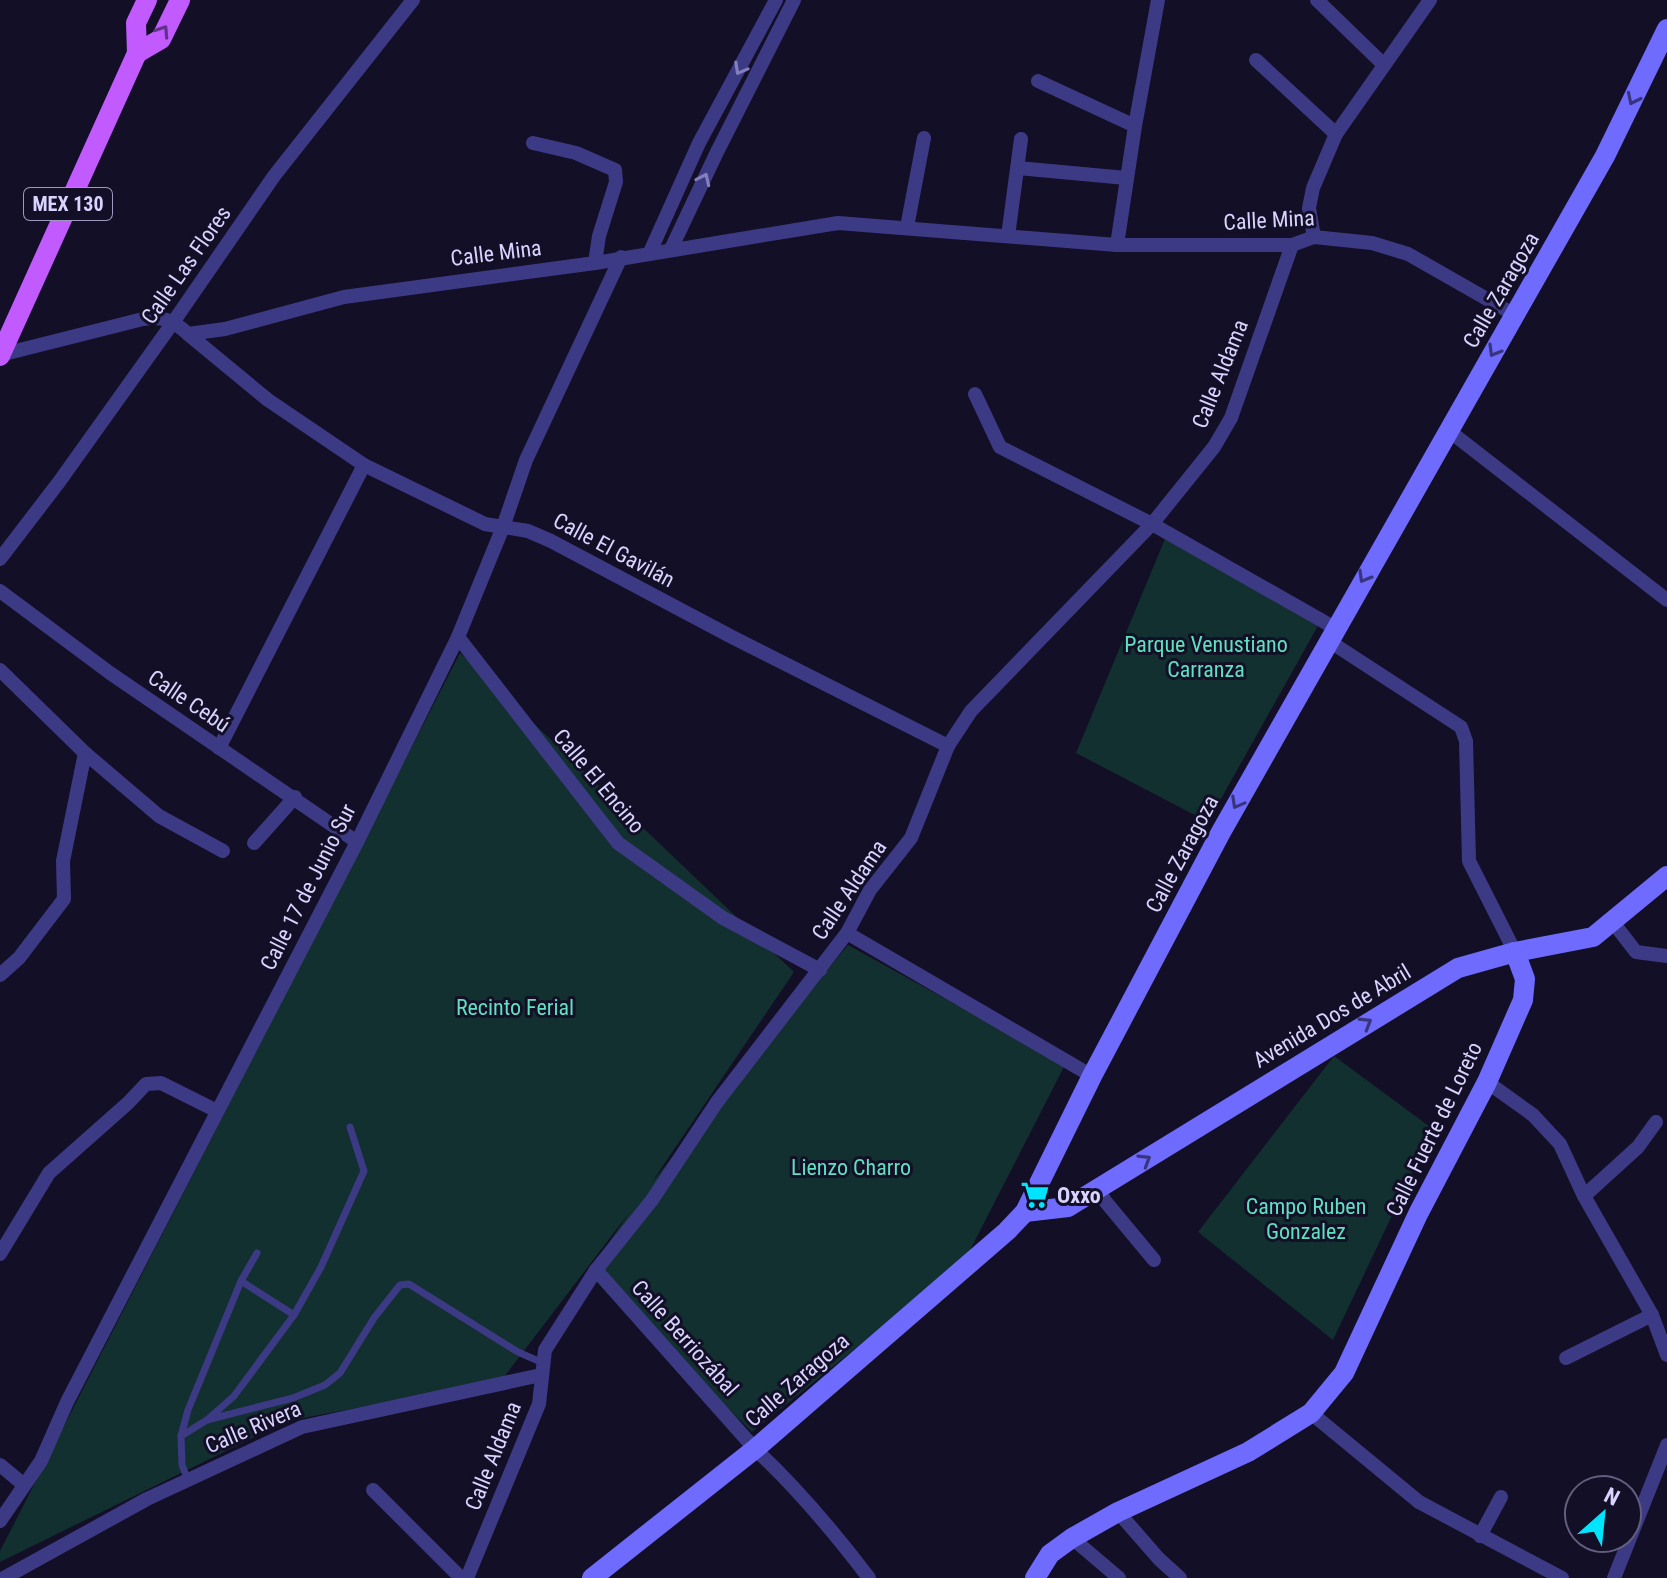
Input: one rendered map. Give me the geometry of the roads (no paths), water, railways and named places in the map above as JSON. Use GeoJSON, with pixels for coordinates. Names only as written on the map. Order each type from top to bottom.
{"type":"FeatureCollection","features":[{"type":"Feature","properties":{"kind":"main road","name":"MEX 130"},"geometry":{"type":"LineString","coordinates":[[0,355],[137,53],[136,23],[147,0]]}},
{"type":"Feature","properties":{"kind":"main road","name":"MEX 130"},"geometry":{"type":"LineString","coordinates":[[137,53],[161,39],[180,0]]}},
{"type":"Feature","properties":{"kind":"main road","name":"Calle Zaragoza"},"geometry":{"type":"LineString","coordinates":[[592,1578],[755,1449],[1007,1231],[1025,1212],[1092,1076],[1221,832],[1605,156],[1667,29]]}},
{"type":"Feature","properties":{"kind":"main road","name":"Avenida Dos de Abril"},"geometry":{"type":"LineString","coordinates":[[1025,1212],[1068,1207],[1458,968],[1515,952],[1593,937],[1667,876]]}},
{"type":"Feature","properties":{"kind":"main road","name":"Calle Fuerte de Loreto"},"geometry":{"type":"LineString","coordinates":[[1035,1578],[1050,1554],[1072,1538],[1118,1512],[1248,1452],[1311,1413],[1344,1373],[1418,1214],[1487,1082],[1523,1000],[1525,979],[1515,952]]}},
{"type":"Feature","properties":{"kind":"street","name":"Calle Las Flores"},"geometry":{"type":"LineString","coordinates":[[0,559],[59,482],[274,176],[413,0]]}},
{"type":"Feature","properties":{"kind":"street"},"geometry":{"type":"LineString","coordinates":[[650,252],[699,143],[776,0]]}},
{"type":"Feature","properties":{"kind":"street"},"geometry":{"type":"LineString","coordinates":[[671,249],[794,0]]}},
{"type":"Feature","properties":{"kind":"street"},"geometry":{"type":"LineString","coordinates":[[1117,245],[1158,0]]}},
{"type":"Feature","properties":{"kind":"street"},"geometry":{"type":"LineString","coordinates":[[1317,0],[1384,65]]}},
{"type":"Feature","properties":{"kind":"street"},"geometry":{"type":"LineString","coordinates":[[1314,237],[1309,208],[1313,188],[1336,134],[1430,0]]}},
{"type":"Feature","properties":{"kind":"street"},"geometry":{"type":"LineString","coordinates":[[765,22],[779,30]]}},
{"type":"Feature","properties":{"kind":"street"},"geometry":{"type":"LineString","coordinates":[[1256,60],[1336,134]]}},
{"type":"Feature","properties":{"kind":"street"},"geometry":{"type":"LineString","coordinates":[[1038,81],[1135,126]]}},
{"type":"Feature","properties":{"kind":"street"},"geometry":{"type":"LineString","coordinates":[[907,227],[924,138]]}},
{"type":"Feature","properties":{"kind":"street"},"geometry":{"type":"LineString","coordinates":[[1008,236],[1021,139]]}},
{"type":"Feature","properties":{"kind":"street"},"geometry":{"type":"LineString","coordinates":[[533,143],[576,153],[615,170],[616,182],[599,236],[595,263]]}},
{"type":"Feature","properties":{"kind":"street"},"geometry":{"type":"LineString","coordinates":[[699,143],[717,152]]}},
{"type":"Feature","properties":{"kind":"street"},"geometry":{"type":"LineString","coordinates":[[1018,168],[1126,178]]}},
{"type":"Feature","properties":{"kind":"street","name":"Calle Mina"},"geometry":{"type":"LineString","coordinates":[[188,334],[225,329],[344,297],[595,263],[838,223],[1117,245],[1292,245],[1314,237],[1372,243],[1408,254],[1515,315]]}},
{"type":"Feature","properties":{"kind":"street","name":"Calle Aldama"},"geometry":{"type":"LineString","coordinates":[[467,1578],[539,1404],[545,1350],[596,1270],[652,1200],[717,1102],[847,933],[870,890],[911,838],[948,746],[971,711],[1152,524],[1214,447],[1231,418],[1292,245]]}},
{"type":"Feature","properties":{"kind":"street","name":"Calle 17 de Junio Sur"},"geometry":{"type":"LineString","coordinates":[[0,1521],[41,1461],[67,1402],[357,842],[458,637],[503,527],[526,460],[621,257]]}},
{"type":"Feature","properties":{"kind":"street"},"geometry":{"type":"LineString","coordinates":[[0,355],[159,317],[174,321],[188,334]]}},
{"type":"Feature","properties":{"kind":"street","name":"Calle El Gavilán"},"geometry":{"type":"LineString","coordinates":[[188,334],[268,400],[364,465],[485,524],[528,531],[551,541],[948,746]]}},
{"type":"Feature","properties":{"kind":"street"},"geometry":{"type":"LineString","coordinates":[[975,394],[1000,447],[1152,524],[1332,634],[1461,727],[1466,741],[1469,861],[1515,952]]}},
{"type":"Feature","properties":{"kind":"street"},"geometry":{"type":"LineString","coordinates":[[1448,430],[1667,600]]}},
{"type":"Feature","properties":{"kind":"street"},"geometry":{"type":"LineString","coordinates":[[219,748],[364,465]]}},
{"type":"Feature","properties":{"kind":"street","name":"Calle Cebú"},"geometry":{"type":"LineString","coordinates":[[0,591],[110,673],[357,842]]}},
{"type":"Feature","properties":{"kind":"street","name":"Calle El Encino"},"geometry":{"type":"LineString","coordinates":[[458,637],[618,843],[723,918],[820,970]]}},
{"type":"Feature","properties":{"kind":"street"},"geometry":{"type":"LineString","coordinates":[[0,670],[85,753],[159,816],[223,851]]}},
{"type":"Feature","properties":{"kind":"street"},"geometry":{"type":"LineString","coordinates":[[0,975],[19,958],[64,899],[63,861],[85,753]]}},
{"type":"Feature","properties":{"kind":"street"},"geometry":{"type":"LineString","coordinates":[[254,843],[295,797]]}},
{"type":"Feature","properties":{"kind":"street"},"geometry":{"type":"LineString","coordinates":[[1612,921],[1636,952],[1667,956]]}},
{"type":"Feature","properties":{"kind":"street"},"geometry":{"type":"LineString","coordinates":[[847,933],[1092,1076]]}},
{"type":"Feature","properties":{"kind":"street"},"geometry":{"type":"LineString","coordinates":[[1487,1082],[1533,1115],[1560,1144],[1584,1196],[1652,1315],[1667,1355]]}},
{"type":"Feature","properties":{"kind":"street"},"geometry":{"type":"LineString","coordinates":[[0,1254],[49,1173],[146,1084],[161,1083],[217,1111]]}},
{"type":"Feature","properties":{"kind":"street"},"geometry":{"type":"LineString","coordinates":[[1584,1196],[1638,1147],[1656,1122]]}},
{"type":"Feature","properties":{"kind":"street"},"geometry":{"type":"LineString","coordinates":[[1098,1189],[1154,1260]]}},
{"type":"Feature","properties":{"kind":"street","name":"Calle Berriozábal"},"geometry":{"type":"LineString","coordinates":[[596,1270],[755,1449],[801,1496],[869,1578]]}},
{"type":"Feature","properties":{"kind":"street"},"geometry":{"type":"LineString","coordinates":[[1566,1358],[1652,1315]]}},
{"type":"Feature","properties":{"kind":"street","name":"Calle Rivera"},"geometry":{"type":"LineString","coordinates":[[4,1578],[147,1499],[302,1427],[542,1369]]}},
{"type":"Feature","properties":{"kind":"street"},"geometry":{"type":"LineString","coordinates":[[1311,1413],[1419,1502],[1562,1578]]}},
{"type":"Feature","properties":{"kind":"street"},"geometry":{"type":"LineString","coordinates":[[1614,1578],[1667,1445]]}},
{"type":"Feature","properties":{"kind":"street"},"geometry":{"type":"LineString","coordinates":[[0,1465],[24,1485]]}},
{"type":"Feature","properties":{"kind":"street"},"geometry":{"type":"LineString","coordinates":[[373,1490],[461,1578]]}},
{"type":"Feature","properties":{"kind":"street"},"geometry":{"type":"LineString","coordinates":[[1480,1536],[1501,1497]]}},
{"type":"Feature","properties":{"kind":"street"},"geometry":{"type":"LineString","coordinates":[[1118,1512],[1180,1578]]}},
{"type":"Feature","properties":{"kind":"street"},"geometry":{"type":"LineString","coordinates":[[1072,1538],[1119,1578]]}},
{"type":"Feature","properties":{"kind":"lane"},"geometry":{"type":"LineString","coordinates":[[181,1436],[207,1420],[234,1396],[294,1315],[321,1267],[364,1171],[350,1127]]}},
{"type":"Feature","properties":{"kind":"lane"},"geometry":{"type":"LineString","coordinates":[[188,1480],[182,1465],[181,1436],[188,1410],[241,1281],[257,1253]]}},
{"type":"Feature","properties":{"kind":"lane"},"geometry":{"type":"LineString","coordinates":[[241,1281],[294,1315]]}},
{"type":"Feature","properties":{"kind":"lane"},"geometry":{"type":"LineString","coordinates":[[207,1420],[293,1398],[325,1385],[340,1373],[374,1318],[400,1285],[409,1284],[542,1369]]}},
{"type":"Feature","properties":{"kind":"place","name":"Oxxo"},"geometry":{"type":"Point","coordinates":[1035,1195]}},
{"type":"Feature","properties":{"kind":"park label","name":"Parque Venustiano Carranza"},"geometry":{"type":"Point","coordinates":[1206,656]}},
{"type":"Feature","properties":{"kind":"park label","name":"Recinto Ferial"},"geometry":{"type":"Point","coordinates":[515,1007]}},
{"type":"Feature","properties":{"kind":"park label","name":"Lienzo Charro"},"geometry":{"type":"Point","coordinates":[851,1167]}},
{"type":"Feature","properties":{"kind":"park label","name":"Campo Ruben Gonzalez"},"geometry":{"type":"Point","coordinates":[1306,1218]}}]}
